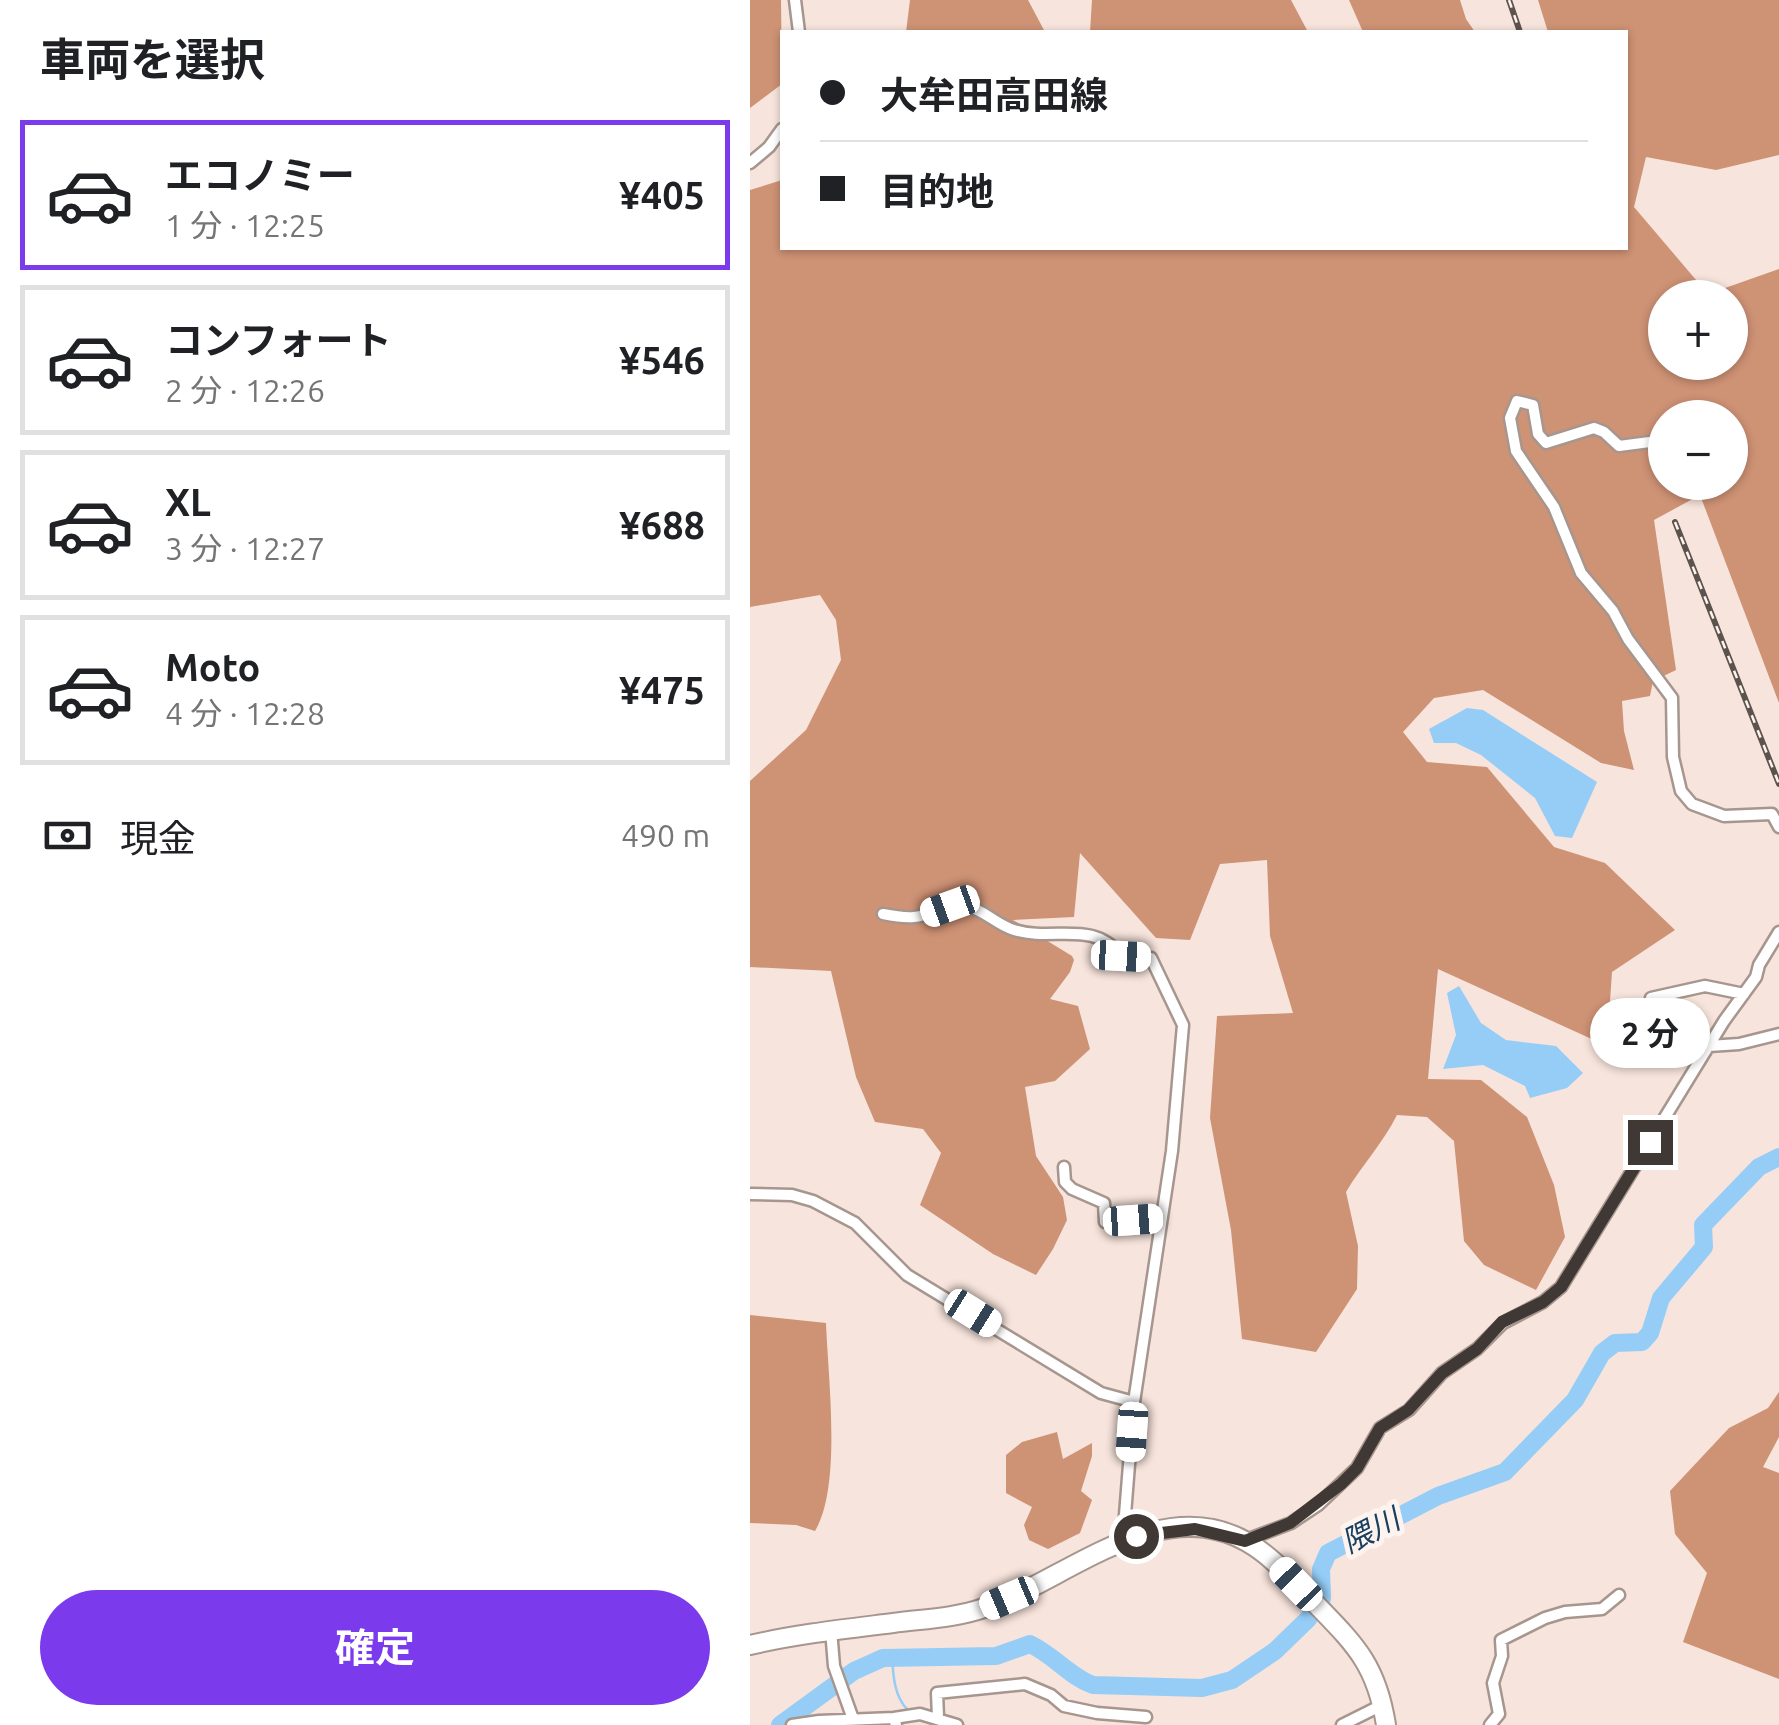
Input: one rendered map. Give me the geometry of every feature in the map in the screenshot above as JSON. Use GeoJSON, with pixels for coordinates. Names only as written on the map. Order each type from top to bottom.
{"type":"FeatureCollection","features":[{"type":"Feature","properties":{"kind":"main road"},"geometry":{"type":"LineString","coordinates":[[750,1644],[952,1616],[983,1608],[1123,1540],[1159,1531],[1195,1529],[1245,1541],[1279,1566],[1319,1607],[1369,1664],[1386,1725]]}},
{"type":"Feature","properties":{"kind":"street"},"geometry":{"type":"LineString","coordinates":[[795,0],[800,30]]}},
{"type":"Feature","properties":{"kind":"street"},"geometry":{"type":"LineString","coordinates":[[750,163],[770,147],[780,132]]}},
{"type":"Feature","properties":{"kind":"street"},"geometry":{"type":"LineString","coordinates":[[1648,442],[1619,446],[1594,428],[1546,443],[1538,434],[1533,405],[1517,402],[1510,418],[1516,451],[1554,507],[1580,573],[1613,611],[1628,639],[1672,698],[1674,757],[1681,792],[1692,804],[1724,816],[1772,814],[1779,827]]}},
{"type":"Feature","properties":{"kind":"street"},"geometry":{"type":"LineString","coordinates":[[883,914],[913,918],[950,906],[969,906],[1004,927],[1025,933],[1096,935],[1111,943],[1121,956],[1151,958],[1183,1026],[1178,1104],[1134,1402],[1123,1540]]}},
{"type":"Feature","properties":{"kind":"street"},"geometry":{"type":"LineString","coordinates":[[1245,1541],[1290,1523],[1318,1505],[1357,1468],[1380,1428],[1416,1403],[1442,1373],[1477,1349],[1502,1322],[1543,1302],[1561,1287],[1779,932]]}},
{"type":"Feature","properties":{"kind":"street"},"geometry":{"type":"LineString","coordinates":[[1651,998],[1704,986],[1744,994]]}},
{"type":"Feature","properties":{"kind":"street"},"geometry":{"type":"LineString","coordinates":[[1710,1046],[1779,1034]]}},
{"type":"Feature","properties":{"kind":"street"},"geometry":{"type":"LineString","coordinates":[[1064,1167],[1065,1182],[1072,1189],[1104,1204],[1105,1222],[1162,1218]]}},
{"type":"Feature","properties":{"kind":"street"},"geometry":{"type":"LineString","coordinates":[[750,1194],[792,1195],[813,1201],[855,1223],[907,1275],[1101,1393],[1134,1402]]}},
{"type":"Feature","properties":{"kind":"street"},"geometry":{"type":"LineString","coordinates":[[1490,1725],[1499,1714],[1494,1684],[1502,1656],[1501,1640],[1565,1612],[1602,1609],[1618,1595]]}},
{"type":"Feature","properties":{"kind":"street"},"geometry":{"type":"LineString","coordinates":[[831,1630],[838,1680],[854,1718]]}},
{"type":"Feature","properties":{"kind":"street"},"geometry":{"type":"LineString","coordinates":[[938,1717],[937,1693],[1025,1684],[1064,1706],[1146,1717]]}},
{"type":"Feature","properties":{"kind":"street"},"geometry":{"type":"LineString","coordinates":[[1342,1725],[1383,1705]]}},
{"type":"Feature","properties":{"kind":"street"},"geometry":{"type":"LineString","coordinates":[[792,1725],[854,1718],[895,1721],[913,1714],[938,1717],[957,1725]]}},
{"type":"Feature","properties":{"kind":"shaded area"},"geometry":{"type":"Polygon","coordinates":[[[750,0],[781,0],[780,86],[750,108],[750,0]]]}},
{"type":"Feature","properties":{"kind":"shaded area"},"geometry":{"type":"Polygon","coordinates":[[[910,0],[1028,0],[1044,30],[906,30],[910,0]]]}},
{"type":"Feature","properties":{"kind":"shaded area"},"geometry":{"type":"Polygon","coordinates":[[[1092,0],[1291,0],[1307,30],[1090,30],[1092,0]]]}},
{"type":"Feature","properties":{"kind":"shaded area"},"geometry":{"type":"Polygon","coordinates":[[[1349,0],[1460,0],[1474,30],[1362,30],[1349,0]]]}},
{"type":"Feature","properties":{"kind":"shaded area"},"geometry":{"type":"Polygon","coordinates":[[[1538,0],[1779,0],[1779,155],[1716,170],[1646,157],[1634,207],[1696,280],[1648,280],[1648,380],[1748,380],[1748,280],[1779,269],[1779,703],[1702,500],[1748,500],[1748,400],[1648,400],[1648,500],[1691,500],[1654,520],[1676,670],[1653,681],[1650,696],[1622,701],[1624,731],[1634,770],[1601,763],[1483,690],[1434,698],[1403,732],[1427,762],[1487,767],[1554,847],[1605,863],[1675,930],[1612,972],[1607,1046],[1438,969],[1428,1079],[1481,1080],[1527,1117],[1554,1185],[1565,1237],[1536,1290],[1484,1265],[1464,1241],[1454,1141],[1427,1117],[1397,1115],[1346,1192],[1358,1246],[1357,1289],[1316,1352],[1242,1339],[1231,1230],[1210,1118],[1217,1016],[1293,1013],[1270,936],[1267,860],[1220,864],[1190,940],[1156,938],[1080,853],[1074,917],[1013,920],[1074,960],[1050,999],[1078,1006],[1090,1049],[1055,1081],[1025,1087],[1036,1156],[1063,1197],[1067,1220],[1036,1275],[993,1254],[920,1205],[941,1153],[923,1129],[875,1122],[856,1077],[831,971],[750,967],[750,781],[806,730],[841,660],[836,620],[820,595],[750,607],[750,190],[780,181],[780,250],[1628,250],[1628,30],[1547,30],[1538,0]]]}},
{"type":"Feature","properties":{"kind":"shaded area"},"geometry":{"type":"Polygon","coordinates":[[[750,1315],[826,1323],[831,1460],[823,1511],[815,1531],[796,1525],[750,1523],[750,1315]]]}},
{"type":"Feature","properties":{"kind":"shaded area"},"geometry":{"type":"Polygon","coordinates":[[[1779,1392],[1779,1437],[1763,1467],[1779,1473],[1779,1679],[1683,1642],[1707,1573],[1675,1534],[1670,1491],[1729,1428],[1768,1408],[1779,1392]]]}},
{"type":"Feature","properties":{"kind":"shaded area"},"geometry":{"type":"Polygon","coordinates":[[[1057,1432],[1063,1459],[1092,1443],[1081,1491],[1092,1500],[1080,1533],[1048,1549],[1029,1540],[1024,1525],[1032,1507],[1006,1493],[1006,1455],[1022,1442],[1057,1432]]]}},
{"type":"Feature","properties":{"kind":"water"},"geometry":{"type":"Polygon","coordinates":[[[1467,708],[1483,710],[1597,782],[1572,838],[1555,836],[1535,798],[1481,755],[1456,743],[1434,743],[1429,729],[1467,708]]]}},
{"type":"Feature","properties":{"kind":"water"},"geometry":{"type":"Polygon","coordinates":[[[1459,986],[1481,1023],[1506,1040],[1556,1046],[1583,1073],[1567,1088],[1530,1098],[1525,1086],[1483,1065],[1443,1069],[1456,1035],[1447,993],[1459,986]]]}},
{"type":"Feature","properties":{"kind":"waterway","name":"隈川"},"geometry":{"type":"LineString","coordinates":[[780,1725],[854,1671],[883,1658],[996,1656],[1030,1644],[1093,1685],[1202,1688],[1232,1680],[1275,1651],[1308,1619],[1322,1598],[1321,1569],[1328,1553],[1438,1496],[1505,1472],[1575,1400],[1602,1353],[1615,1343],[1642,1342],[1650,1333],[1661,1298],[1704,1247],[1703,1225],[1759,1167],[1779,1157]]}},
{"type":"Feature","properties":{"kind":"waterway"},"geometry":{"type":"LineString","coordinates":[[892,1656],[897,1692],[908,1710]]}},
{"type":"Feature","properties":{"kind":"railway"},"geometry":{"type":"LineString","coordinates":[[1509,0],[1519,30]]}},
{"type":"Feature","properties":{"kind":"railway"},"geometry":{"type":"LineString","coordinates":[[1675,522],[1779,784]]}},
{"type":"Feature","properties":{"kind":"route"},"geometry":{"type":"LineString","coordinates":[[1136,1536],[1195,1529],[1245,1541],[1290,1523],[1318,1505],[1357,1468],[1380,1428],[1408,1410],[1442,1373],[1477,1349],[1502,1322],[1543,1302],[1561,1287],[1650,1142]]}}]}
